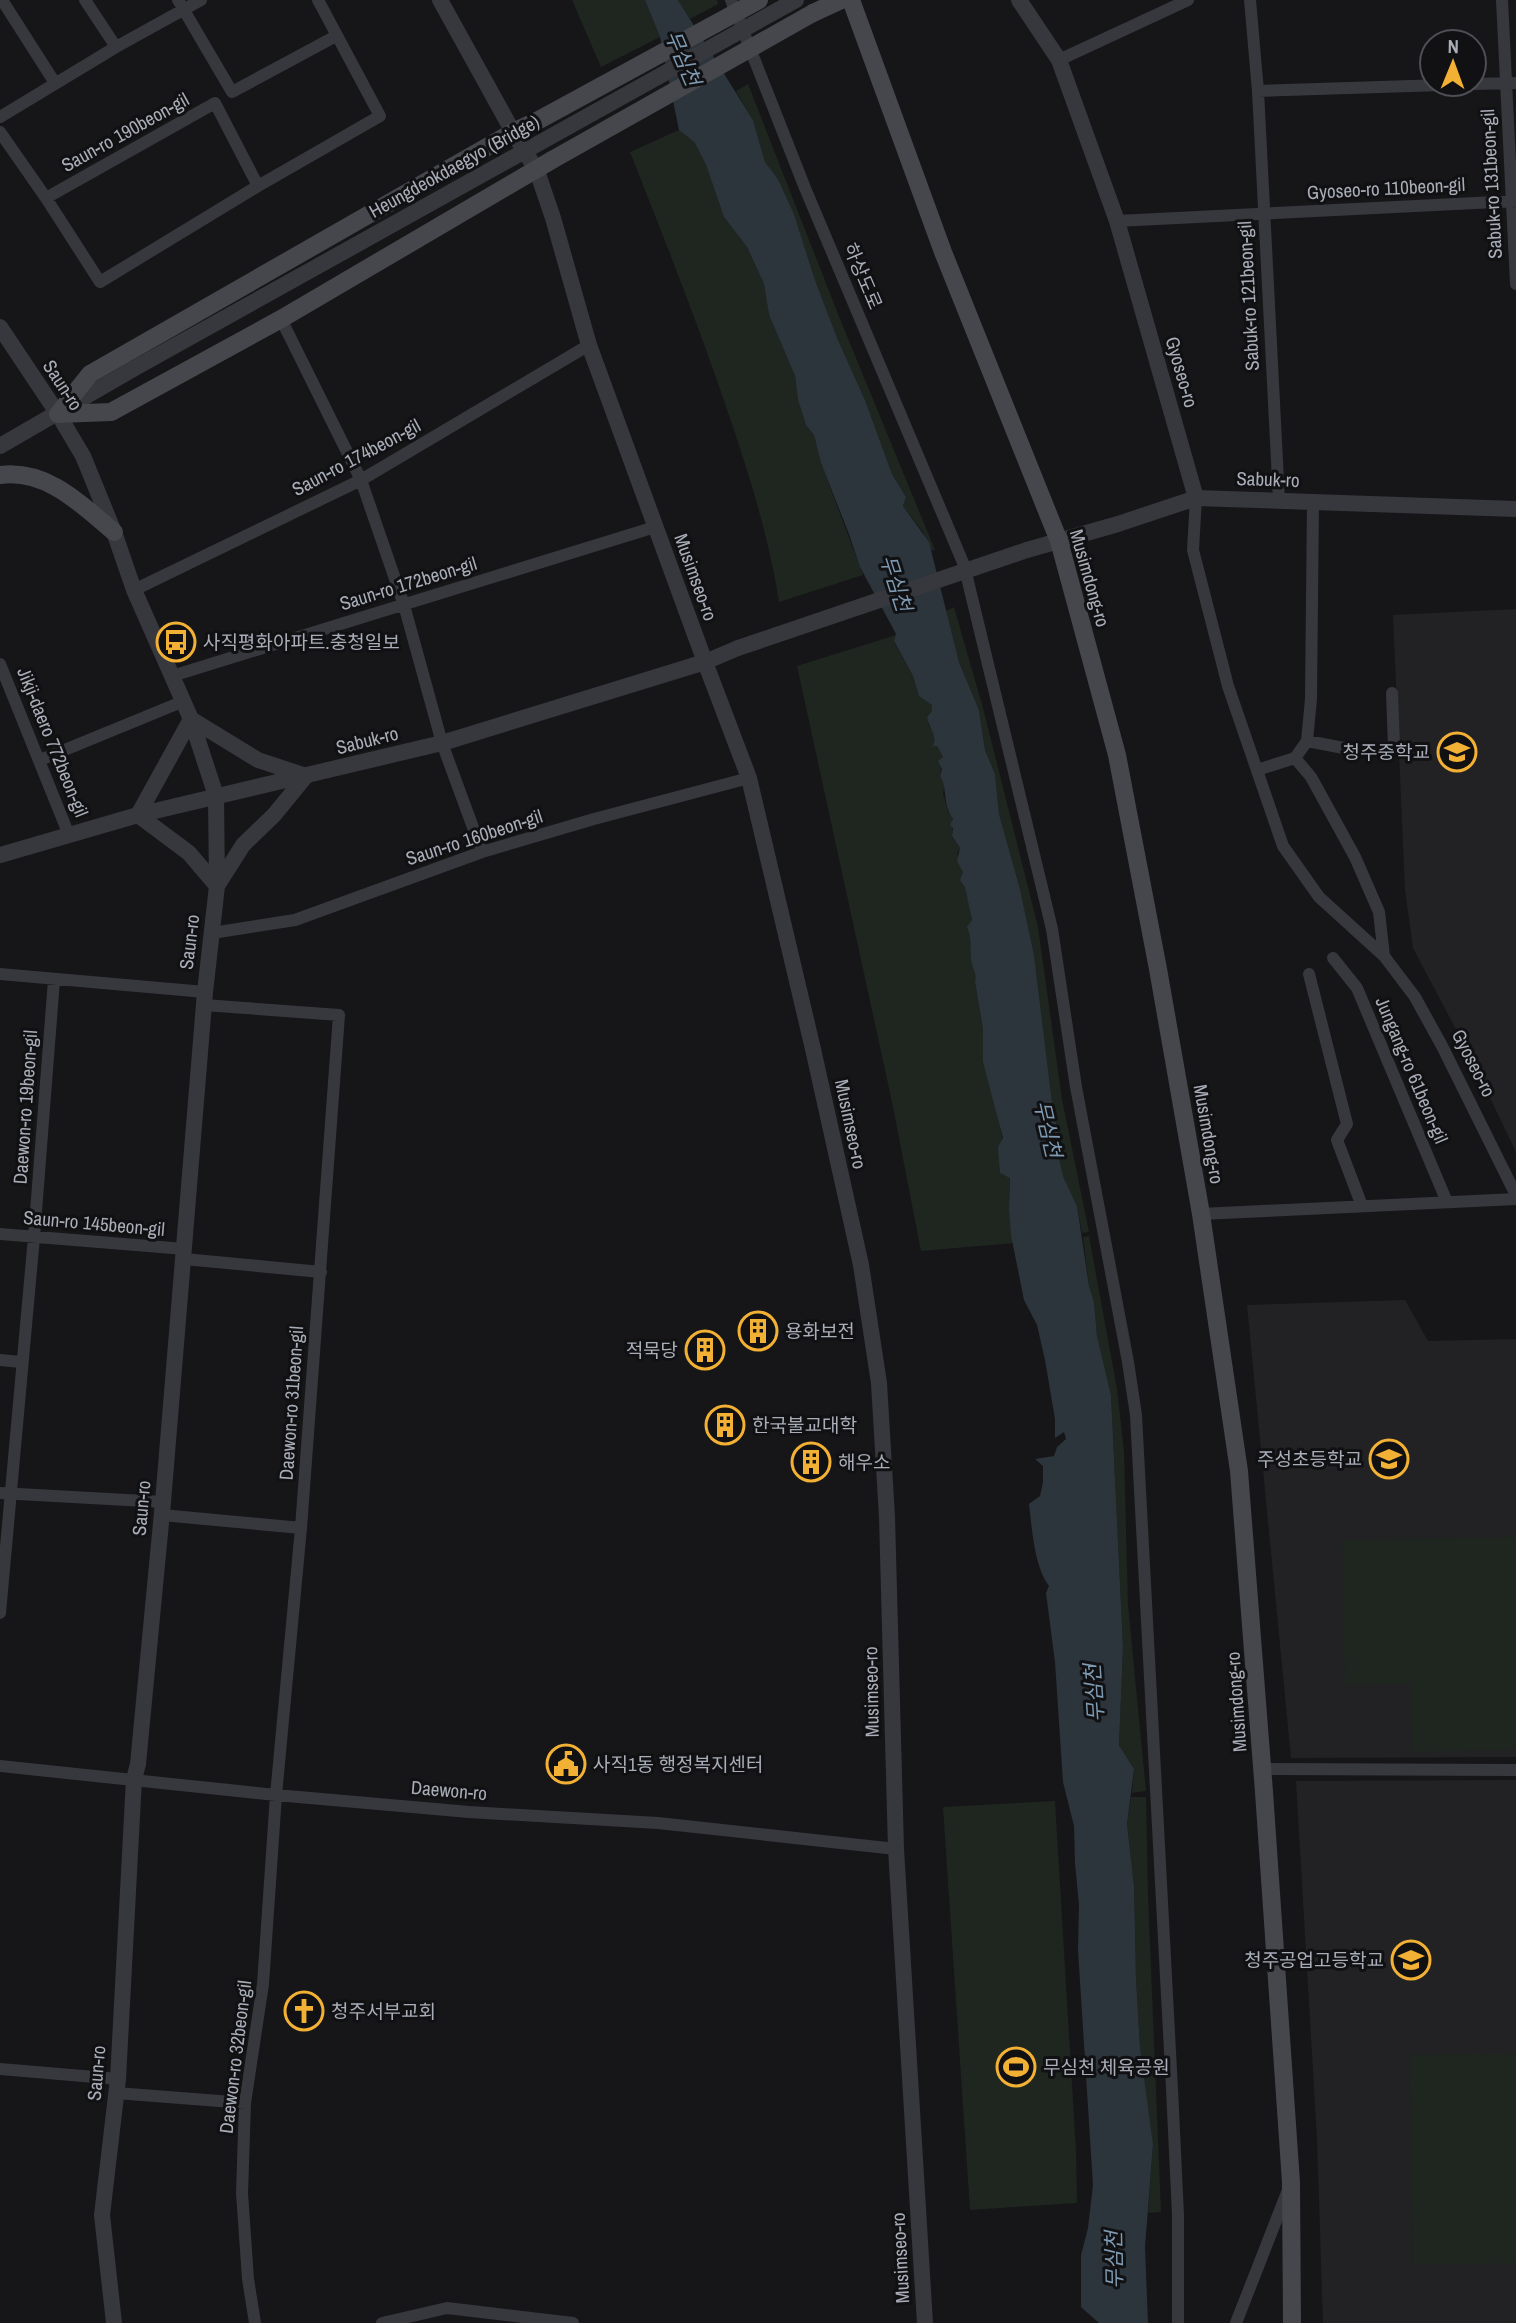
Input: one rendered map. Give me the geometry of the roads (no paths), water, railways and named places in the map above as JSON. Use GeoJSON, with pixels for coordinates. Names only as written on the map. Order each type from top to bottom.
{"type":"FeatureCollection","features":[{"type":"Feature","properties":{"kind":"main road"},"geometry":{"type":"LineString","coordinates":[[58,414],[90,374],[513,132],[759,0]]}},
{"type":"Feature","properties":{"kind":"main road"},"geometry":{"type":"LineString","coordinates":[[58,414],[111,412],[281,319],[552,160],[813,13],[841,0]]}},
{"type":"Feature","properties":{"kind":"main road","name":"Musimdong-ro"},"geometry":{"type":"LineString","coordinates":[[851,0],[943,252],[1059,541],[1117,755],[1201,1214],[1240,1471],[1291,2182],[1292,2323]]}},
{"type":"Feature","properties":{"kind":"main road"},"geometry":{"type":"LineString","coordinates":[[0,475],[30,476],[47,481],[114,532]]}},
{"type":"Feature","properties":{"kind":"street"},"geometry":{"type":"LineString","coordinates":[[2,0],[55,83]]}},
{"type":"Feature","properties":{"kind":"street"},"geometry":{"type":"LineString","coordinates":[[85,0],[116,47]]}},
{"type":"Feature","properties":{"kind":"street"},"geometry":{"type":"LineString","coordinates":[[0,117],[116,47],[180,4],[201,0]]}},
{"type":"Feature","properties":{"kind":"street"},"geometry":{"type":"LineString","coordinates":[[0,132],[100,282],[380,116],[318,0]]}},
{"type":"Feature","properties":{"kind":"street","name":"Musimseo-ro"},"geometry":{"type":"LineString","coordinates":[[440,0],[537,171],[589,345],[749,778],[858,1252],[879,1383],[887,1517],[896,1849],[925,2323]]}},
{"type":"Feature","properties":{"kind":"street","name":"하상도로"},"geometry":{"type":"LineString","coordinates":[[731,0],[805,188],[964,565],[1052,929],[1076,1087],[1136,1415],[1178,2216],[1178,2323]]}},
{"type":"Feature","properties":{"kind":"street","name":"Heungdeokdaegyo (Bridge)"},"geometry":{"type":"LineString","coordinates":[[0,446],[133,369],[796,0]]}},
{"type":"Feature","properties":{"kind":"street","name":"Gyoseo-ro"},"geometry":{"type":"LineString","coordinates":[[1019,0],[1059,60],[1117,221],[1196,498],[1193,550],[1228,685],[1283,846],[1320,897],[1384,957],[1415,997],[1516,1197]]}},
{"type":"Feature","properties":{"kind":"street"},"geometry":{"type":"LineString","coordinates":[[1059,60],[1188,0]]}},
{"type":"Feature","properties":{"kind":"street","name":"Sabuk-ro 121beon-gil"},"geometry":{"type":"LineString","coordinates":[[1250,0],[1258,91],[1279,500]]}},
{"type":"Feature","properties":{"kind":"street","name":"Sabuk-ro 131beon-gil"},"geometry":{"type":"LineString","coordinates":[[1502,0],[1511,83],[1516,284]]}},
{"type":"Feature","properties":{"kind":"street"},"geometry":{"type":"LineString","coordinates":[[180,4],[232,92],[336,36]]}},
{"type":"Feature","properties":{"kind":"street","name":"Sabuk-ro 131beon-gil"},"geometry":{"type":"LineString","coordinates":[[1488,84],[1511,83]]}},
{"type":"Feature","properties":{"kind":"street","name":"Sabuk-ro 131beon-gil"},"geometry":{"type":"LineString","coordinates":[[1258,91],[1418,86]]}},
{"type":"Feature","properties":{"kind":"street","name":"Saun-ro 190beon-gil"},"geometry":{"type":"LineString","coordinates":[[46,198],[215,103],[258,186]]}},
{"type":"Feature","properties":{"kind":"street","name":"Gyoseo-ro 110beon-gil"},"geometry":{"type":"LineString","coordinates":[[1117,221],[1514,201]]}},
{"type":"Feature","properties":{"kind":"street"},"geometry":{"type":"LineString","coordinates":[[281,319],[361,480],[404,605],[442,743],[482,852]]}},
{"type":"Feature","properties":{"kind":"street","name":"Saun-ro"},"geometry":{"type":"LineString","coordinates":[[0,327],[83,456],[134,590],[184,701],[216,796],[217,886],[204,999],[163,1509],[138,1764],[134,1779],[117,2086],[102,2216],[114,2323]]}},
{"type":"Feature","properties":{"kind":"street","name":"Saun-ro 174beon-gil"},"geometry":{"type":"LineString","coordinates":[[134,590],[361,480],[589,345]]}},
{"type":"Feature","properties":{"kind":"street","name":"Sabuk-ro"},"geometry":{"type":"LineString","coordinates":[[0,855],[138,815],[442,743],[705,662],[738,648],[1027,550],[1196,498],[1516,509]]}},
{"type":"Feature","properties":{"kind":"street"},"geometry":{"type":"LineString","coordinates":[[1257,770],[1295,758],[1307,741],[1311,699],[1313,501]]}},
{"type":"Feature","properties":{"kind":"street","name":"Saun-ro 172beon-gil"},"geometry":{"type":"LineString","coordinates":[[172,676],[655,527]]}},
{"type":"Feature","properties":{"kind":"street","name":"Jikji-daero 772beon-gil"},"geometry":{"type":"LineString","coordinates":[[0,664],[69,835]]}},
{"type":"Feature","properties":{"kind":"street"},"geometry":{"type":"LineString","coordinates":[[1307,741],[1349,749],[1394,747],[1392,693]]}},
{"type":"Feature","properties":{"kind":"street"},"geometry":{"type":"LineString","coordinates":[[40,760],[184,701]]}},
{"type":"Feature","properties":{"kind":"street"},"geometry":{"type":"LineString","coordinates":[[191,719],[258,761],[306,776],[274,815],[243,845],[217,886],[189,853],[138,815],[191,719]]}},
{"type":"Feature","properties":{"kind":"street"},"geometry":{"type":"LineString","coordinates":[[1295,758],[1311,777],[1355,857],[1379,912],[1384,957]]}},
{"type":"Feature","properties":{"kind":"street","name":"Saun-ro 160beon-gil"},"geometry":{"type":"LineString","coordinates":[[212,933],[295,920],[482,852],[749,778]]}},
{"type":"Feature","properties":{"kind":"street","name":"Jungang-ro 61beon-gil"},"geometry":{"type":"LineString","coordinates":[[1333,958],[1357,988],[1447,1202]]}},
{"type":"Feature","properties":{"kind":"street"},"geometry":{"type":"LineString","coordinates":[[0,974],[204,999]]}},
{"type":"Feature","properties":{"kind":"street"},"geometry":{"type":"LineString","coordinates":[[1308,974],[1347,1124],[1337,1140],[1362,1206]]}},
{"type":"Feature","properties":{"kind":"street","name":"Daewon-ro 19beon-gil"},"geometry":{"type":"LineString","coordinates":[[0,1613],[6,1493],[34,1237],[54,980]]}},
{"type":"Feature","properties":{"kind":"street","name":"Daewon-ro 31beon-gil"},"geometry":{"type":"LineString","coordinates":[[204,999],[339,1014],[301,1528],[276,1794]]}},
{"type":"Feature","properties":{"kind":"street"},"geometry":{"type":"LineString","coordinates":[[1201,1214],[1516,1197]]}},
{"type":"Feature","properties":{"kind":"street","name":"Saun-ro 145beon-gil"},"geometry":{"type":"LineString","coordinates":[[0,1234],[321,1272]]}},
{"type":"Feature","properties":{"kind":"street"},"geometry":{"type":"LineString","coordinates":[[0,1360],[21,1362]]}},
{"type":"Feature","properties":{"kind":"street"},"geometry":{"type":"LineString","coordinates":[[6,1493],[163,1509],[301,1528]]}},
{"type":"Feature","properties":{"kind":"street","name":"Daewon-ro"},"geometry":{"type":"LineString","coordinates":[[0,1766],[469,1812],[658,1823],[896,1849]]}},
{"type":"Feature","properties":{"kind":"street"},"geometry":{"type":"LineString","coordinates":[[1262,1769],[1516,1770]]}},
{"type":"Feature","properties":{"kind":"street","name":"Daewon-ro 32beon-gil"},"geometry":{"type":"LineString","coordinates":[[255,2323],[248,2280],[242,2193],[245,2103],[263,1984],[276,1794]]}},
{"type":"Feature","properties":{"kind":"street"},"geometry":{"type":"LineString","coordinates":[[0,2069],[245,2103]]}},
{"type":"Feature","properties":{"kind":"street"},"geometry":{"type":"LineString","coordinates":[[1236,2323],[1291,2182]]}},
{"type":"Feature","properties":{"kind":"street"},"geometry":{"type":"LineString","coordinates":[[447,2308],[448,2323]]}},
{"type":"Feature","properties":{"kind":"street"},"geometry":{"type":"LineString","coordinates":[[382,2323],[447,2308],[573,2323]]}},
{"type":"Feature","properties":{"kind":"water","name":"무심천"},"geometry":{"type":"Polygon","coordinates":[[[645,0],[678,0],[753,120],[765,162],[778,179],[794,214],[838,340],[865,400],[892,474],[906,497],[903,506],[929,542],[959,662],[979,710],[985,750],[995,774],[999,814],[1020,889],[1034,955],[1058,1132],[1056,1144],[1063,1176],[1077,1206],[1089,1286],[1094,1302],[1097,1336],[1111,1395],[1123,1648],[1119,1745],[1134,1769],[1127,1824],[1134,1886],[1140,2047],[1153,2144],[1145,2247],[1148,2323],[1099,2323],[1081,2307],[1081,2255],[1088,2228],[1093,2185],[1078,1950],[1079,1905],[1074,1826],[1063,1782],[1055,1662],[1046,1593],[1049,1586],[1037,1558],[1029,1504],[1040,1496],[1043,1482],[1043,1466],[1035,1459],[1054,1456],[1057,1447],[1066,1439],[1064,1432],[1055,1438],[1055,1419],[1045,1360],[1037,1325],[1024,1300],[1011,1235],[1010,1178],[1000,1173],[998,1147],[1003,1138],[983,1062],[983,1029],[967,927],[972,920],[965,887],[960,880],[963,872],[957,861],[960,848],[952,836],[953,828],[950,825],[953,819],[947,807],[940,776],[942,769],[938,761],[943,757],[937,746],[932,747],[934,736],[927,717],[932,711],[932,705],[919,696],[913,676],[894,641],[896,634],[860,567],[821,463],[814,435],[806,425],[798,400],[795,376],[769,315],[764,284],[747,247],[724,217],[706,165],[695,143],[679,130],[660,37],[645,0]]]}},
{"type":"Feature","properties":{"kind":"place","name":"사직평화아파트.충청일보"},"geometry":{"type":"Point","coordinates":[176,642]}},
{"type":"Feature","properties":{"kind":"place","name":"청주중학교"},"geometry":{"type":"Point","coordinates":[1457,752]}},
{"type":"Feature","properties":{"kind":"place","name":"용화보전"},"geometry":{"type":"Point","coordinates":[758,1331]}},
{"type":"Feature","properties":{"kind":"place","name":"적묵당"},"geometry":{"type":"Point","coordinates":[705,1350]}},
{"type":"Feature","properties":{"kind":"place","name":"한국불교대학"},"geometry":{"type":"Point","coordinates":[725,1425]}},
{"type":"Feature","properties":{"kind":"place","name":"주성초등학교"},"geometry":{"type":"Point","coordinates":[1389,1459]}},
{"type":"Feature","properties":{"kind":"place","name":"해우소"},"geometry":{"type":"Point","coordinates":[811,1462]}},
{"type":"Feature","properties":{"kind":"place","name":"사직1동 행정복지센터"},"geometry":{"type":"Point","coordinates":[566,1764]}},
{"type":"Feature","properties":{"kind":"place","name":"청주공업고등학교"},"geometry":{"type":"Point","coordinates":[1411,1960]}},
{"type":"Feature","properties":{"kind":"place","name":"청주서부교회"},"geometry":{"type":"Point","coordinates":[304,2011]}},
{"type":"Feature","properties":{"kind":"place","name":"무심천 체육공원"},"geometry":{"type":"Point","coordinates":[1016,2067]}}]}
